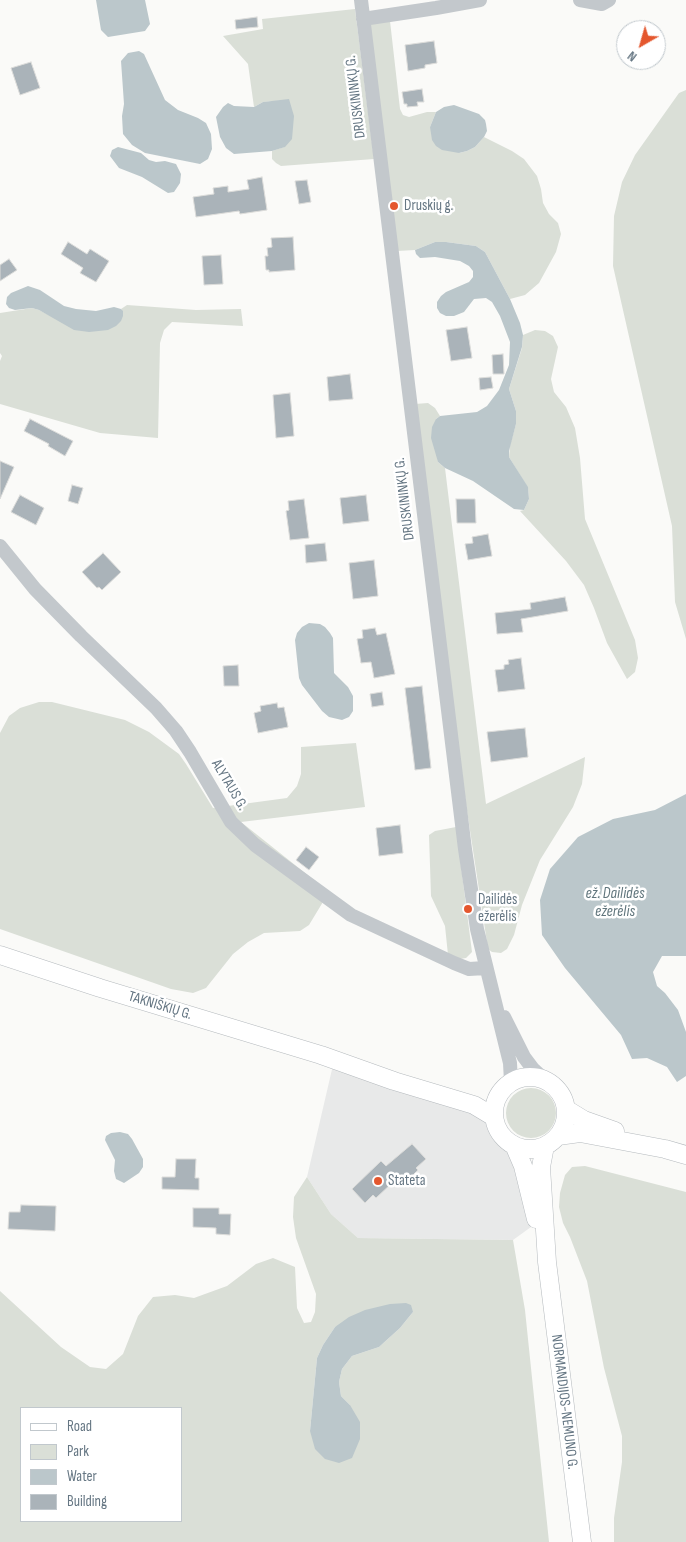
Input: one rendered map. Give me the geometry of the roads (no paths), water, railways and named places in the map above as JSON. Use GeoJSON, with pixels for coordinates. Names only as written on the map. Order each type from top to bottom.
{"type":"FeatureCollection","features":[{"type":"Feature","properties":{"kind":"main road","name":"TAKNIŠKIŲ G."},"geometry":{"type":"LineString","coordinates":[[0,955],[100,988],[321,1055]]}},
{"type":"Feature","properties":{"kind":"main road"},"geometry":{"type":"LineString","coordinates":[[321,1055],[397,1070],[477,1094],[489,1095],[522,1078],[534,1077],[546,1081],[556,1088],[563,1098],[566,1109],[564,1124],[551,1141]]}},
{"type":"Feature","properties":{"kind":"main road"},"geometry":{"type":"LineString","coordinates":[[321,1055],[394,1081],[474,1105],[494,1117]]}},
{"type":"Feature","properties":{"kind":"main road"},"geometry":{"type":"LineString","coordinates":[[506,1086],[495,1103],[494,1117],[497,1128],[504,1138],[514,1145],[529,1149],[580,1133],[665,1149]]}},
{"type":"Feature","properties":{"kind":"main road"},"geometry":{"type":"LineString","coordinates":[[566,1109],[584,1120],[686,1155]]}},
{"type":"Feature","properties":{"kind":"main road","name":"NORMANDIJOS-NEMUNO G."},"geometry":{"type":"LineString","coordinates":[[551,1141],[541,1167],[547,1262],[582,1542]]}},
{"type":"Feature","properties":{"kind":"main road","name":"NORMANDIJOS-NEMUNO G."},"geometry":{"type":"LineString","coordinates":[[514,1145],[523,1166],[547,1262]]}},
{"type":"Feature","properties":{"kind":"street","name":"DRUSKININKŲ G."},"geometry":{"type":"LineString","coordinates":[[361,0],[465,849],[477,929],[492,992]]}},
{"type":"Feature","properties":{"kind":"street"},"geometry":{"type":"LineString","coordinates":[[363,19],[480,0]]}},
{"type":"Feature","properties":{"kind":"street"},"geometry":{"type":"LineString","coordinates":[[580,0],[602,4],[609,0]]}},
{"type":"Feature","properties":{"kind":"street","name":"ALYTAUS G."},"geometry":{"type":"LineString","coordinates":[[0,546],[42,596],[80,636],[156,708],[176,730],[231,822],[255,845],[351,915],[469,969],[485,968]]}},
{"type":"Feature","properties":{"kind":"street"},"geometry":{"type":"LineString","coordinates":[[492,992],[524,1057],[532,1069],[546,1081]]}},
{"type":"Feature","properties":{"kind":"street"},"geometry":{"type":"LineString","coordinates":[[492,992],[510,1063],[506,1086]]}},
{"type":"Feature","properties":{"kind":"water"},"geometry":{"type":"Polygon","coordinates":[[[96,0],[145,0],[150,24],[145,31],[108,37],[101,30],[96,0]]]}},
{"type":"Feature","properties":{"kind":"water"},"geometry":{"type":"Polygon","coordinates":[[[139,51],[144,54],[165,100],[178,110],[206,123],[211,134],[212,149],[208,159],[200,164],[145,153],[132,145],[123,134],[122,116],[124,104],[121,61],[128,53],[139,51]]]}},
{"type":"Feature","properties":{"kind":"water"},"geometry":{"type":"Polygon","coordinates":[[[289,99],[294,116],[292,139],[285,147],[272,151],[234,154],[226,148],[220,137],[216,117],[228,103],[234,106],[254,107],[263,102],[289,99]]]}},
{"type":"Feature","properties":{"kind":"water"},"geometry":{"type":"Polygon","coordinates":[[[454,105],[479,114],[485,120],[487,131],[475,147],[459,153],[442,150],[436,146],[432,140],[430,127],[436,112],[444,107],[454,105]]]}},
{"type":"Feature","properties":{"kind":"water"},"geometry":{"type":"Polygon","coordinates":[[[118,147],[141,153],[149,160],[176,164],[181,174],[180,183],[174,192],[168,193],[142,177],[119,168],[110,156],[112,150],[118,147]]]}},
{"type":"Feature","properties":{"kind":"water"},"geometry":{"type":"Polygon","coordinates":[[[435,242],[476,246],[485,252],[510,299],[520,323],[523,335],[522,347],[509,389],[516,411],[516,424],[509,457],[528,487],[529,499],[524,510],[514,509],[473,481],[445,468],[438,462],[431,438],[432,427],[436,419],[440,416],[477,412],[487,406],[499,390],[509,365],[510,342],[500,316],[492,302],[486,298],[474,299],[464,312],[454,316],[446,316],[440,313],[437,308],[437,302],[441,296],[469,282],[473,277],[473,271],[469,266],[460,261],[435,257],[420,258],[416,254],[415,250],[435,242]]]}},
{"type":"Feature","properties":{"kind":"water"},"geometry":{"type":"Polygon","coordinates":[[[28,286],[40,290],[64,306],[96,311],[114,307],[123,311],[123,316],[116,326],[108,330],[89,332],[74,330],[39,310],[32,308],[15,310],[9,308],[6,304],[7,297],[11,293],[28,286]]]}},
{"type":"Feature","properties":{"kind":"water"},"geometry":{"type":"Polygon","coordinates":[[[309,623],[320,624],[330,633],[333,638],[334,673],[348,687],[353,696],[353,711],[349,717],[342,720],[329,717],[322,711],[302,685],[299,678],[295,640],[297,633],[309,623]]]}},
{"type":"Feature","properties":{"kind":"water","name":"ež. Dailidės ežerėlis"},"geometry":{"type":"Polygon","coordinates":[[[686,794],[686,956],[662,956],[653,972],[657,986],[678,1010],[686,1032],[686,1076],[677,1082],[667,1067],[647,1058],[632,1059],[621,1035],[565,968],[542,935],[540,900],[550,869],[578,837],[613,819],[655,810],[686,794]]]}},
{"type":"Feature","properties":{"kind":"water"},"geometry":{"type":"Polygon","coordinates":[[[120,1132],[128,1134],[143,1159],[143,1167],[139,1173],[124,1183],[116,1179],[114,1171],[115,1160],[105,1140],[106,1136],[111,1133],[120,1132]]]}},
{"type":"Feature","properties":{"kind":"water"},"geometry":{"type":"Polygon","coordinates":[[[406,1303],[411,1305],[413,1312],[400,1328],[379,1347],[352,1356],[342,1369],[339,1382],[341,1396],[350,1405],[360,1422],[360,1439],[352,1458],[339,1463],[325,1459],[315,1449],[310,1431],[317,1358],[323,1345],[335,1327],[349,1317],[365,1310],[390,1304],[406,1303]]]}},
{"type":"Feature","properties":{"kind":"place","name":"Druskių g."},"geometry":{"type":"Point","coordinates":[394,206]}},
{"type":"Feature","properties":{"kind":"place","name":"Dailidės ežerėlis"},"geometry":{"type":"Point","coordinates":[468,909]}},
{"type":"Feature","properties":{"kind":"place","name":"Stateta"},"geometry":{"type":"Point","coordinates":[378,1181]}}]}
